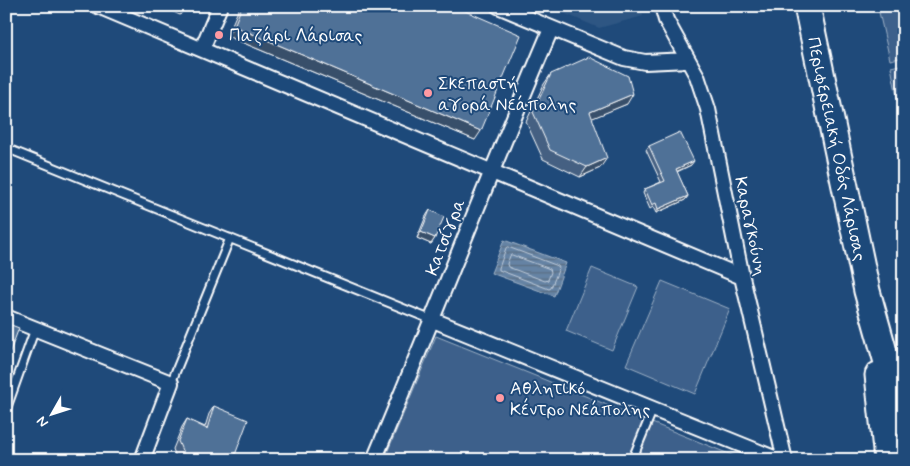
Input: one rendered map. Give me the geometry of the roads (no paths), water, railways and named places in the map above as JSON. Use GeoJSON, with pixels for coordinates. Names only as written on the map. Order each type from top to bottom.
{"type":"FeatureCollection","features":[{"type":"Feature","properties":{"kind":"highway","name":"Περιφερειακή Οδός Λάρισας"},"geometry":{"type":"LineString","coordinates":[[807,6],[867,291]]}},
{"type":"Feature","properties":{"kind":"highway"},"geometry":{"type":"LineString","coordinates":[[867,291],[904,423]]}},
{"type":"Feature","properties":{"kind":"highway"},"geometry":{"type":"LineString","coordinates":[[867,291],[883,409],[887,460]]}},
{"type":"Feature","properties":{"kind":"street"},"geometry":{"type":"LineString","coordinates":[[98,6],[742,277]]}},
{"type":"Feature","properties":{"kind":"street"},"geometry":{"type":"LineString","coordinates":[[202,49],[220,6]]}},
{"type":"Feature","properties":{"kind":"street"},"geometry":{"type":"LineString","coordinates":[[498,6],[624,58],[645,62],[688,60]]}},
{"type":"Feature","properties":{"kind":"street","name":"Καραγκούνη"},"geometry":{"type":"LineString","coordinates":[[662,6],[666,20],[696,76],[708,109],[742,277],[785,460]]}},
{"type":"Feature","properties":{"kind":"street","name":"Κατσίγρα"},"geometry":{"type":"LineString","coordinates":[[374,460],[433,320],[490,172],[551,29]]}},
{"type":"Feature","properties":{"kind":"street"},"geometry":{"type":"LineString","coordinates":[[6,317],[171,384],[142,460]]}},
{"type":"Feature","properties":{"kind":"street"},"geometry":{"type":"LineString","coordinates":[[433,320],[780,460]]}},
{"type":"Feature","properties":{"kind":"lane"},"geometry":{"type":"LineString","coordinates":[[6,148],[433,320]]}},
{"type":"Feature","properties":{"kind":"lane"},"geometry":{"type":"LineString","coordinates":[[171,384],[230,238]]}},
{"type":"Feature","properties":{"kind":"lane"},"geometry":{"type":"LineString","coordinates":[[6,410],[35,329]]}},
{"type":"Feature","properties":{"kind":"lane"},"geometry":{"type":"LineString","coordinates":[[632,460],[653,409]]}},
{"type":"Feature","properties":{"kind":"water"},"geometry":{"type":"Polygon","coordinates":[[[504,240],[566,263],[554,296],[491,273],[504,240]]]}},
{"type":"Feature","properties":{"kind":"place","name":"Παζάρι Λάρισας"},"geometry":{"type":"Point","coordinates":[219,35]}},
{"type":"Feature","properties":{"kind":"place","name":"Σκεπαστή αγορά Νεάπολης"},"geometry":{"type":"Point","coordinates":[428,93]}},
{"type":"Feature","properties":{"kind":"place","name":"Αθλητικό Κέντρο Νεάπολης"},"geometry":{"type":"Point","coordinates":[500,398]}}]}
